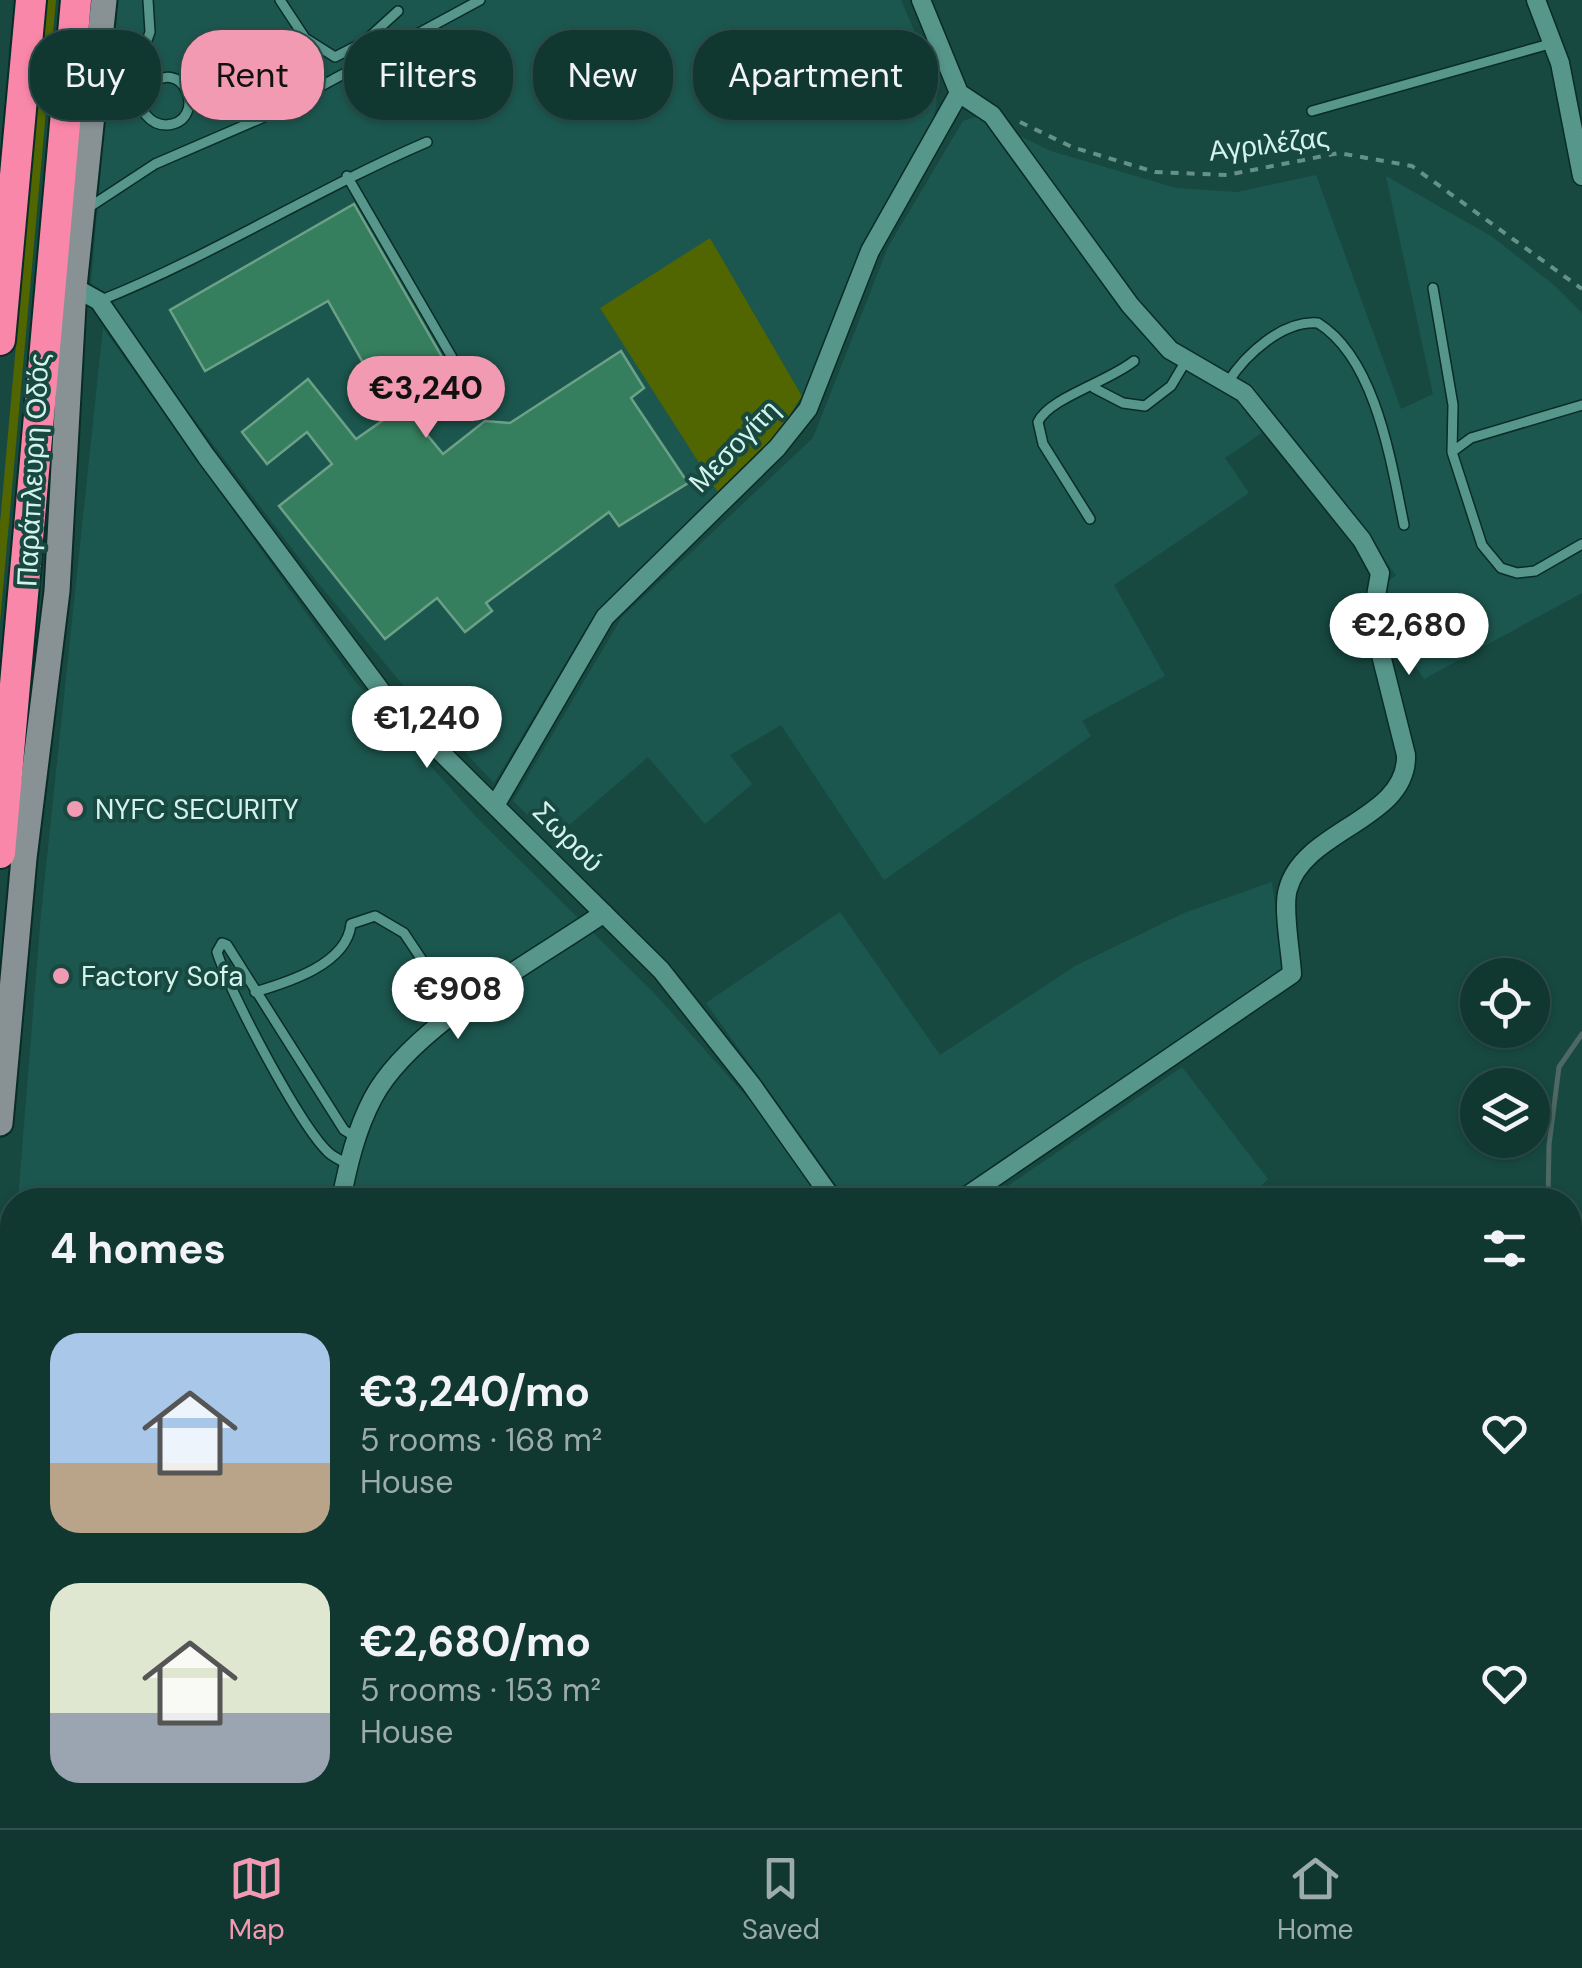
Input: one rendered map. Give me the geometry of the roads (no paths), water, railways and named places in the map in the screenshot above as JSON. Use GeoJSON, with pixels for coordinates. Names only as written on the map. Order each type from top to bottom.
{"type":"FeatureCollection","features":[{"type":"Feature","properties":{"kind":"highway"},"geometry":{"type":"LineString","coordinates":[[0,340],[31,0]]}},
{"type":"Feature","properties":{"kind":"highway"},"geometry":{"type":"LineString","coordinates":[[0,853],[76,0]]}},
{"type":"Feature","properties":{"kind":"street","name":"Παράπλευρη Οδός"},"geometry":{"type":"LineString","coordinates":[[101,30],[104,0]]}},
{"type":"Feature","properties":{"kind":"street"},"geometry":{"type":"LineString","coordinates":[[921,0],[959,93],[992,115],[1130,305],[1170,350],[1228,382],[1260,409],[1374,561],[1380,574],[1372,619],[1407,772],[1390,796],[1302,860],[1286,891],[1292,974],[980,1188]]}},
{"type":"Feature","properties":{"kind":"street"},"geometry":{"type":"LineString","coordinates":[[1536,0],[1573,113],[1582,176]]}},
{"type":"Feature","properties":{"kind":"street","name":"Μεσογίτη"},"geometry":{"type":"LineString","coordinates":[[496,804],[604,616],[777,448],[808,410],[870,251],[959,93]]}},
{"type":"Feature","properties":{"kind":"street","name":"Παράπλευρη Οδός"},"geometry":{"type":"LineString","coordinates":[[0,1123],[24,858],[57,591],[74,287],[91,120]]}},
{"type":"Feature","properties":{"kind":"street","name":"Σωρού"},"geometry":{"type":"LineString","coordinates":[[74,287],[99,301],[206,456],[387,698],[661,970],[751,1084],[825,1188]]}},
{"type":"Feature","properties":{"kind":"street"},"geometry":{"type":"LineString","coordinates":[[343,1188],[348,1164],[374,1096],[419,1039],[604,913]]}},
{"type":"Feature","properties":{"kind":"lane"},"geometry":{"type":"LineString","coordinates":[[148,0],[150,30]]}},
{"type":"Feature","properties":{"kind":"lane"},"geometry":{"type":"LineString","coordinates":[[280,0],[306,38],[335,57],[364,42],[398,11]]}},
{"type":"Feature","properties":{"kind":"lane"},"geometry":{"type":"LineString","coordinates":[[82,212],[155,164],[264,117],[480,0]]}},
{"type":"Feature","properties":{"kind":"lane"},"geometry":{"type":"LineString","coordinates":[[1312,110],[1553,43]]}},
{"type":"Feature","properties":{"kind":"lane"},"geometry":{"type":"LineString","coordinates":[[167,76],[180,81],[188,92],[190,106],[184,118],[172,125],[158,124],[146,116],[144,90],[154,80],[167,76]]}},
{"type":"Feature","properties":{"kind":"lane"},"geometry":{"type":"LineString","coordinates":[[99,301],[151,280],[348,176],[427,142]]}},
{"type":"Feature","properties":{"kind":"lane"},"geometry":{"type":"LineString","coordinates":[[348,176],[476,399]]}},
{"type":"Feature","properties":{"kind":"lane"},"geometry":{"type":"LineString","coordinates":[[1433,288],[1453,405],[1452,452],[1482,545],[1501,568],[1535,572],[1582,544]]}},
{"type":"Feature","properties":{"kind":"lane"},"geometry":{"type":"LineString","coordinates":[[1228,382],[1260,346],[1290,327],[1318,323],[1338,337],[1360,370],[1388,449],[1404,524]]}},
{"type":"Feature","properties":{"kind":"lane"},"geometry":{"type":"LineString","coordinates":[[1094,388],[1123,403],[1144,406],[1171,386],[1187,359]]}},
{"type":"Feature","properties":{"kind":"lane"},"geometry":{"type":"LineString","coordinates":[[1090,519],[1043,444],[1038,422],[1062,398],[1094,388],[1134,361]]}},
{"type":"Feature","properties":{"kind":"lane"},"geometry":{"type":"LineString","coordinates":[[1452,452],[1472,438],[1582,405]]}},
{"type":"Feature","properties":{"kind":"lane"},"geometry":{"type":"LineString","coordinates":[[255,992],[278,986],[338,955],[350,936],[351,924],[375,916],[404,933],[458,1014]]}},
{"type":"Feature","properties":{"kind":"lane"},"geometry":{"type":"LineString","coordinates":[[348,1164],[328,1153],[277,1073],[223,972],[217,952],[222,943],[228,945],[344,1130],[358,1138]]}},
{"type":"Feature","properties":{"kind":"waterway"},"geometry":{"type":"LineString","coordinates":[[1548,1188],[1549,1145],[1559,1067],[1582,1034]]}},
{"type":"Feature","properties":{"kind":"place","name":"NYFC SECURITY"},"geometry":{"type":"Point","coordinates":[75,809]}},
{"type":"Feature","properties":{"kind":"place","name":"Factory Sofa"},"geometry":{"type":"Point","coordinates":[61,976]}}]}
